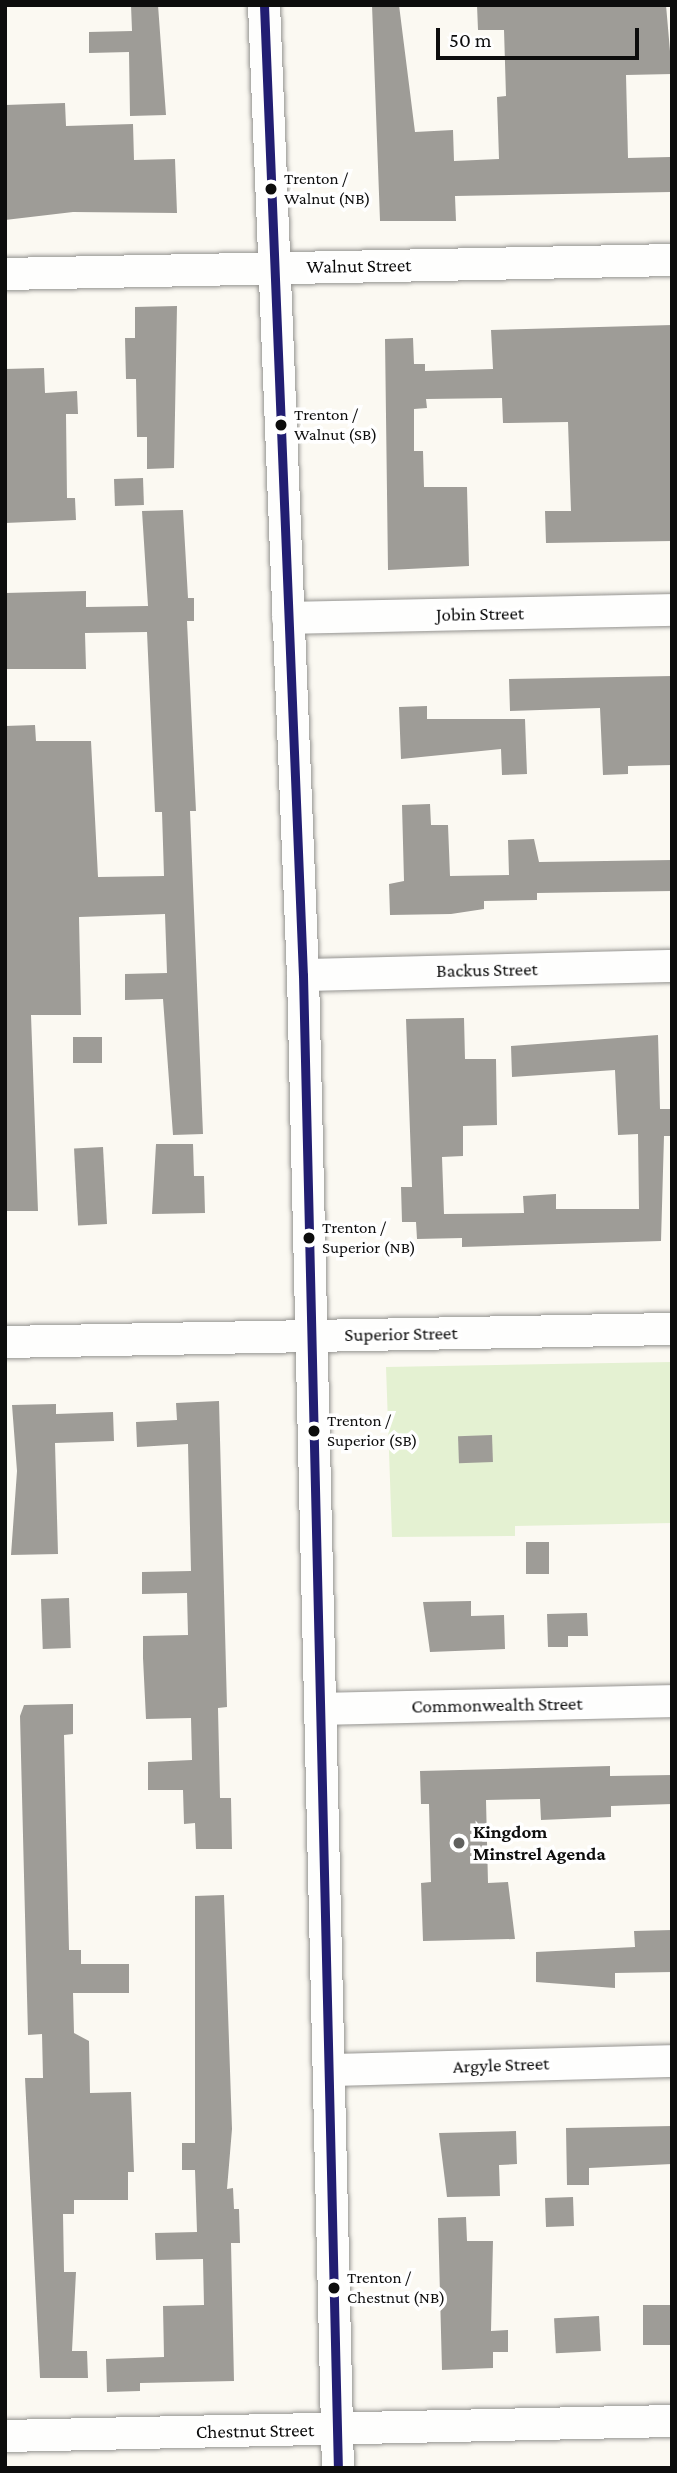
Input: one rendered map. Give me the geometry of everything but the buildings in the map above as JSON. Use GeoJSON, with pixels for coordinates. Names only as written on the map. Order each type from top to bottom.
{"type":"FeatureCollection","features":[{"type":"Feature","properties":{"kind":"street"},"geometry":{"type":"LineString","coordinates":[[264,5],[303,975],[338,2468]]}},
{"type":"Feature","properties":{"kind":"street","name":"Walnut Street"},"geometry":{"type":"LineString","coordinates":[[5,274],[672,260]]}},
{"type":"Feature","properties":{"kind":"street","name":"Jobin Street"},"geometry":{"type":"LineString","coordinates":[[288,618],[672,610]]}},
{"type":"Feature","properties":{"kind":"street","name":"Backus Street"},"geometry":{"type":"LineString","coordinates":[[303,975],[672,966]]}},
{"type":"Feature","properties":{"kind":"street","name":"Superior Street"},"geometry":{"type":"LineString","coordinates":[[5,1342],[672,1329]]}},
{"type":"Feature","properties":{"kind":"street","name":"Commonwealth Street"},"geometry":{"type":"LineString","coordinates":[[322,1709],[672,1701]]}},
{"type":"Feature","properties":{"kind":"street","name":"Argyle Street"},"geometry":{"type":"LineString","coordinates":[[330,2070],[672,2060]]}},
{"type":"Feature","properties":{"kind":"street","name":"Chestnut Street"},"geometry":{"type":"LineString","coordinates":[[5,2437],[672,2421]]}},
{"type":"Feature","properties":{"kind":"green space"},"geometry":{"type":"Polygon","coordinates":[[[672,1362],[672,1523],[515,1526],[515,1536],[392,1537],[386,1367],[672,1362]]]}},
{"type":"Feature","properties":{"kind":"transit line"},"geometry":{"type":"LineString","coordinates":[[264,5],[303,975],[338,2468]]}},
{"type":"Feature","properties":{"kind":"place","name":"Trenton / Walnut (NB)"},"geometry":{"type":"Point","coordinates":[271,189]}},
{"type":"Feature","properties":{"kind":"place","name":"Trenton / Walnut (SB)"},"geometry":{"type":"Point","coordinates":[281,425]}},
{"type":"Feature","properties":{"kind":"place","name":"Trenton / Superior (NB)"},"geometry":{"type":"Point","coordinates":[309,1238]}},
{"type":"Feature","properties":{"kind":"place","name":"Trenton / Superior (SB)"},"geometry":{"type":"Point","coordinates":[314,1431]}},
{"type":"Feature","properties":{"kind":"place","name":"Kingdom Minstrel Agenda"},"geometry":{"type":"Point","coordinates":[459,1843]}},
{"type":"Feature","properties":{"kind":"place","name":"Trenton / Chestnut (NB)"},"geometry":{"type":"Point","coordinates":[334,2288]}}]}
